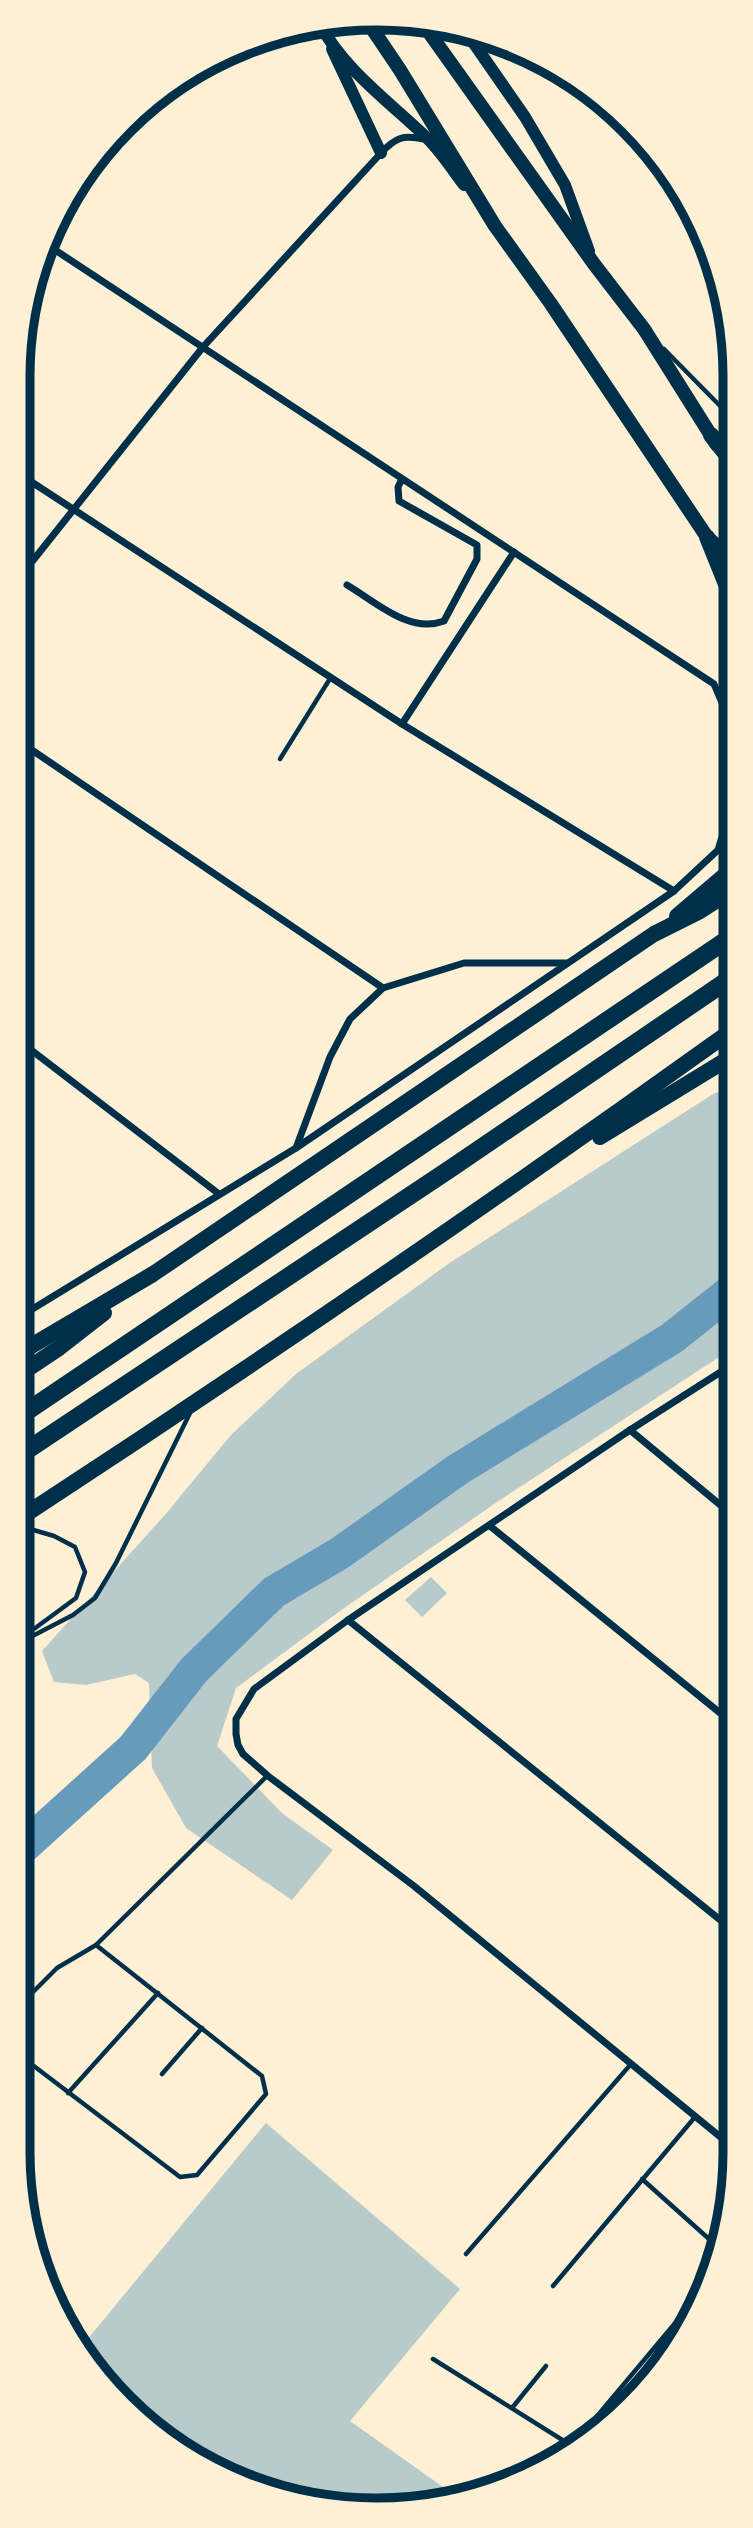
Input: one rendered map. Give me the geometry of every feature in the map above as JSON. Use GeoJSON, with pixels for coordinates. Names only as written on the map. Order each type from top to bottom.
{"type":"FeatureCollection","features":[{"type":"Feature","properties":{"kind":"highway"},"geometry":{"type":"LineString","coordinates":[[710,435],[723,450]]}},
{"type":"Feature","properties":{"kind":"highway"},"geometry":{"type":"LineString","coordinates":[[707,537],[723,577]]}},
{"type":"Feature","properties":{"kind":"highway"},"geometry":{"type":"LineString","coordinates":[[30,1346],[153,1274],[653,934],[723,877]]}},
{"type":"Feature","properties":{"kind":"highway"},"geometry":{"type":"LineString","coordinates":[[653,934],[700,912],[723,896]]}},
{"type":"Feature","properties":{"kind":"highway"},"geometry":{"type":"LineString","coordinates":[[30,1409],[723,942]]}},
{"type":"Feature","properties":{"kind":"highway"},"geometry":{"type":"LineString","coordinates":[[30,1448],[723,983]]}},
{"type":"Feature","properties":{"kind":"highway"},"geometry":{"type":"LineString","coordinates":[[30,1511],[194,1404],[539,1169],[723,1037]]}},
{"type":"Feature","properties":{"kind":"highway"},"geometry":{"type":"LineString","coordinates":[[539,1169],[575,1153],[723,1062]]}},
{"type":"Feature","properties":{"kind":"highway"},"geometry":{"type":"LineString","coordinates":[[30,1367],[59,1348],[153,1274]]}},
{"type":"Feature","properties":{"kind":"main road"},"geometry":{"type":"LineString","coordinates":[[373,30],[495,226]]}},
{"type":"Feature","properties":{"kind":"main road"},"geometry":{"type":"LineString","coordinates":[[325,34],[381,153]]}},
{"type":"Feature","properties":{"kind":"main road"},"geometry":{"type":"LineString","coordinates":[[326,34],[358,73],[430,140],[551,304],[707,537],[723,551]]}},
{"type":"Feature","properties":{"kind":"main road"},"geometry":{"type":"LineString","coordinates":[[430,34],[594,264],[644,329],[723,455]]}},
{"type":"Feature","properties":{"kind":"main road"},"geometry":{"type":"LineString","coordinates":[[475,44],[525,117],[565,185],[594,264]]}},
{"type":"Feature","properties":{"kind":"street"},"geometry":{"type":"LineString","coordinates":[[30,564],[203,347],[381,153],[390,144],[407,136],[430,140]]}},
{"type":"Feature","properties":{"kind":"street"},"geometry":{"type":"LineString","coordinates":[[54,249],[714,684],[723,705]]}},
{"type":"Feature","properties":{"kind":"street"},"geometry":{"type":"LineString","coordinates":[[347,585],[409,623],[434,625],[444,621],[477,559],[477,545],[398,501],[398,487],[402,479]]}},
{"type":"Feature","properties":{"kind":"street"},"geometry":{"type":"LineString","coordinates":[[30,481],[402,724],[674,891]]}},
{"type":"Feature","properties":{"kind":"street"},"geometry":{"type":"LineString","coordinates":[[402,724],[514,552]]}},
{"type":"Feature","properties":{"kind":"street"},"geometry":{"type":"LineString","coordinates":[[30,749],[383,988]]}},
{"type":"Feature","properties":{"kind":"street"},"geometry":{"type":"LineString","coordinates":[[30,1310],[296,1148],[674,891],[718,850],[723,835]]}},
{"type":"Feature","properties":{"kind":"street"},"geometry":{"type":"LineString","coordinates":[[296,1148],[330,1057],[351,1019],[383,988],[464,963],[567,963]]}},
{"type":"Feature","properties":{"kind":"street"},"geometry":{"type":"LineString","coordinates":[[30,1049],[219,1194]]}},
{"type":"Feature","properties":{"kind":"street"},"geometry":{"type":"LineString","coordinates":[[723,1370],[348,1620],[254,1689],[236,1719],[238,1745],[268,1776],[414,1886],[723,2139]]}},
{"type":"Feature","properties":{"kind":"street"},"geometry":{"type":"LineString","coordinates":[[630,1430],[723,1507]]}},
{"type":"Feature","properties":{"kind":"street"},"geometry":{"type":"LineString","coordinates":[[489,1526],[723,1715]]}},
{"type":"Feature","properties":{"kind":"street"},"geometry":{"type":"LineString","coordinates":[[348,1620],[723,1922]]}},
{"type":"Feature","properties":{"kind":"lane"},"geometry":{"type":"LineString","coordinates":[[644,329],[723,409]]}},
{"type":"Feature","properties":{"kind":"lane"},"geometry":{"type":"LineString","coordinates":[[281,759],[331,677]]}},
{"type":"Feature","properties":{"kind":"lane"},"geometry":{"type":"LineString","coordinates":[[30,1636],[73,1615],[95,1598],[116,1563],[194,1404]]}},
{"type":"Feature","properties":{"kind":"lane"},"geometry":{"type":"LineString","coordinates":[[30,1529],[54,1536],[75,1547],[85,1572],[76,1598],[30,1633]]}},
{"type":"Feature","properties":{"kind":"lane"},"geometry":{"type":"LineString","coordinates":[[30,1995],[57,1968],[96,1945],[268,1776]]}},
{"type":"Feature","properties":{"kind":"lane"},"geometry":{"type":"LineString","coordinates":[[30,2063],[180,2177],[197,2175],[266,2094],[262,2076],[96,1945]]}},
{"type":"Feature","properties":{"kind":"lane"},"geometry":{"type":"LineString","coordinates":[[68,2093],[158,1993]]}},
{"type":"Feature","properties":{"kind":"lane"},"geometry":{"type":"LineString","coordinates":[[162,2074],[202,2028]]}},
{"type":"Feature","properties":{"kind":"lane"},"geometry":{"type":"LineString","coordinates":[[466,2254],[631,2064]]}},
{"type":"Feature","properties":{"kind":"lane"},"geometry":{"type":"LineString","coordinates":[[553,2286],[696,2116]]}},
{"type":"Feature","properties":{"kind":"lane"},"geometry":{"type":"LineString","coordinates":[[642,2179],[711,2241]]}},
{"type":"Feature","properties":{"kind":"lane"},"geometry":{"type":"LineString","coordinates":[[588,2427],[682,2315]]}},
{"type":"Feature","properties":{"kind":"lane"},"geometry":{"type":"LineString","coordinates":[[433,2359],[566,2442]]}},
{"type":"Feature","properties":{"kind":"lane"},"geometry":{"type":"LineString","coordinates":[[512,2408],[546,2366]]}},
{"type":"Feature","properties":{"kind":"shaded area"},"geometry":{"type":"Polygon","coordinates":[[[723,1090],[723,1355],[500,1500],[340,1611],[236,1688],[217,1746],[282,1813],[333,1850],[292,1900],[186,1828],[152,1768],[149,1683],[135,1674],[86,1685],[54,1682],[42,1651],[164,1516],[231,1435],[296,1374],[448,1264],[723,1090]]]}},
{"type":"Feature","properties":{"kind":"shaded area"},"geometry":{"type":"Polygon","coordinates":[[[431,1577],[447,1593],[422,1617],[405,1600],[431,1577]]]}},
{"type":"Feature","properties":{"kind":"shaded area"},"geometry":{"type":"Polygon","coordinates":[[[266,2123],[460,2289],[350,2421],[448,2491],[399,2498],[354,2498],[309,2492],[244,2472],[203,2452],[165,2427],[131,2397],[101,2363],[86,2341],[266,2123]]]}},
{"type":"Feature","properties":{"kind":"waterway"},"geometry":{"type":"LineString","coordinates":[[30,1841],[133,1748],[194,1670],[274,1592],[340,1553],[457,1470],[672,1338],[723,1298]]}}]}
